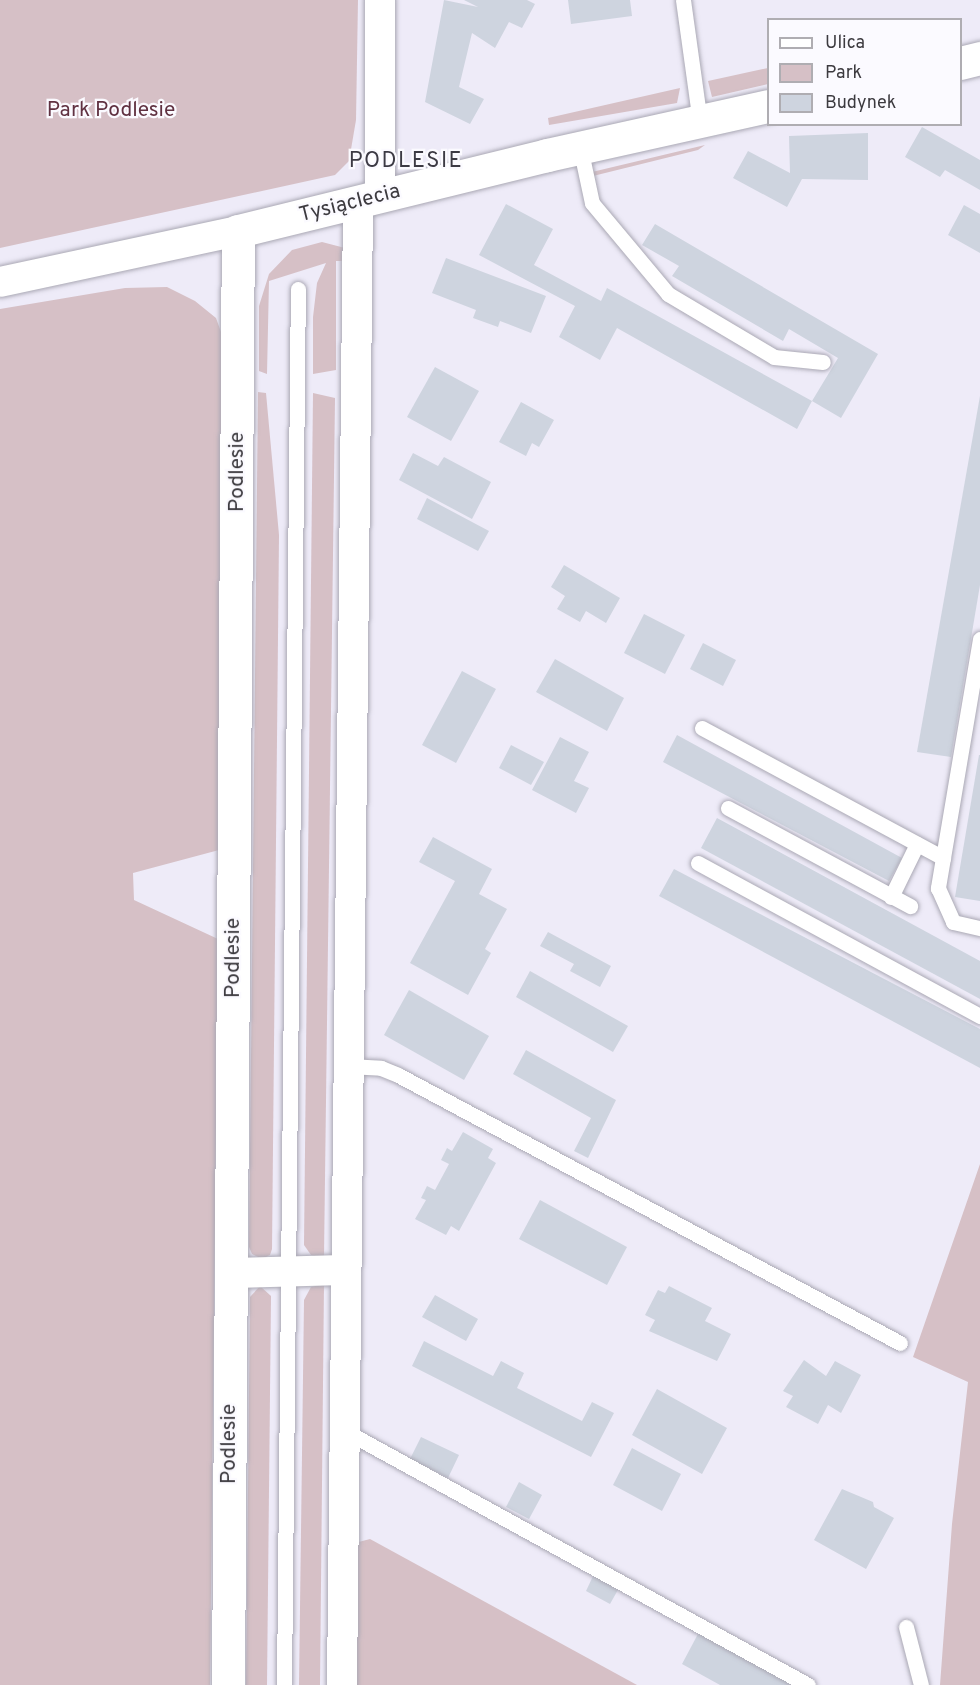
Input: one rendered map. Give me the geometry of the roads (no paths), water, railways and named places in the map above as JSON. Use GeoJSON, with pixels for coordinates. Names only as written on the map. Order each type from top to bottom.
{"type":"FeatureCollection","features":[{"type":"Feature","properties":{"kind":"street"},"geometry":{"type":"LineString","coordinates":[[342,1685],[348,1066],[369,200],[380,0]]}},
{"type":"Feature","properties":{"kind":"street"},"geometry":{"type":"LineString","coordinates":[[962,62],[980,58]]}},
{"type":"Feature","properties":{"kind":"street","name":"Tysiąclecia"},"geometry":{"type":"LineString","coordinates":[[0,282],[238,231],[580,147],[767,106]]}},
{"type":"Feature","properties":{"kind":"street","name":"Podlesie"},"geometry":{"type":"LineString","coordinates":[[228,1685],[238,231]]}},
{"type":"Feature","properties":{"kind":"street"},"geometry":{"type":"LineString","coordinates":[[231,1273],[346,1270]]}},
{"type":"Feature","properties":{"kind":"lane"},"geometry":{"type":"LineString","coordinates":[[683,0],[700,122]]}},
{"type":"Feature","properties":{"kind":"lane"},"geometry":{"type":"LineString","coordinates":[[580,147],[592,203],[668,294],[774,357],[824,362]]}},
{"type":"Feature","properties":{"kind":"lane"},"geometry":{"type":"LineString","coordinates":[[284,1685],[298,289]]}},
{"type":"Feature","properties":{"kind":"lane"},"geometry":{"type":"LineString","coordinates":[[980,639],[938,888],[953,922],[980,928]]}},
{"type":"Feature","properties":{"kind":"lane"},"geometry":{"type":"LineString","coordinates":[[702,728],[943,858]]}},
{"type":"Feature","properties":{"kind":"lane"},"geometry":{"type":"LineString","coordinates":[[728,808],[910,906]]}},
{"type":"Feature","properties":{"kind":"lane"},"geometry":{"type":"LineString","coordinates":[[891,897],[917,844]]}},
{"type":"Feature","properties":{"kind":"lane"},"geometry":{"type":"LineString","coordinates":[[698,862],[980,1016]]}},
{"type":"Feature","properties":{"kind":"lane"},"geometry":{"type":"LineString","coordinates":[[348,1066],[381,1068],[398,1075],[900,1343]]}},
{"type":"Feature","properties":{"kind":"lane"},"geometry":{"type":"LineString","coordinates":[[345,1431],[808,1685]]}},
{"type":"Feature","properties":{"kind":"lane"},"geometry":{"type":"LineString","coordinates":[[906,1627],[921,1685]]}},
{"type":"Feature","properties":{"kind":"district","name":"PODLESIE"},"geometry":{"type":"Point","coordinates":[406,162]}},
{"type":"Feature","properties":{"kind":"park label","name":"Park Podlesie"},"geometry":{"type":"Point","coordinates":[111,111]}}]}
